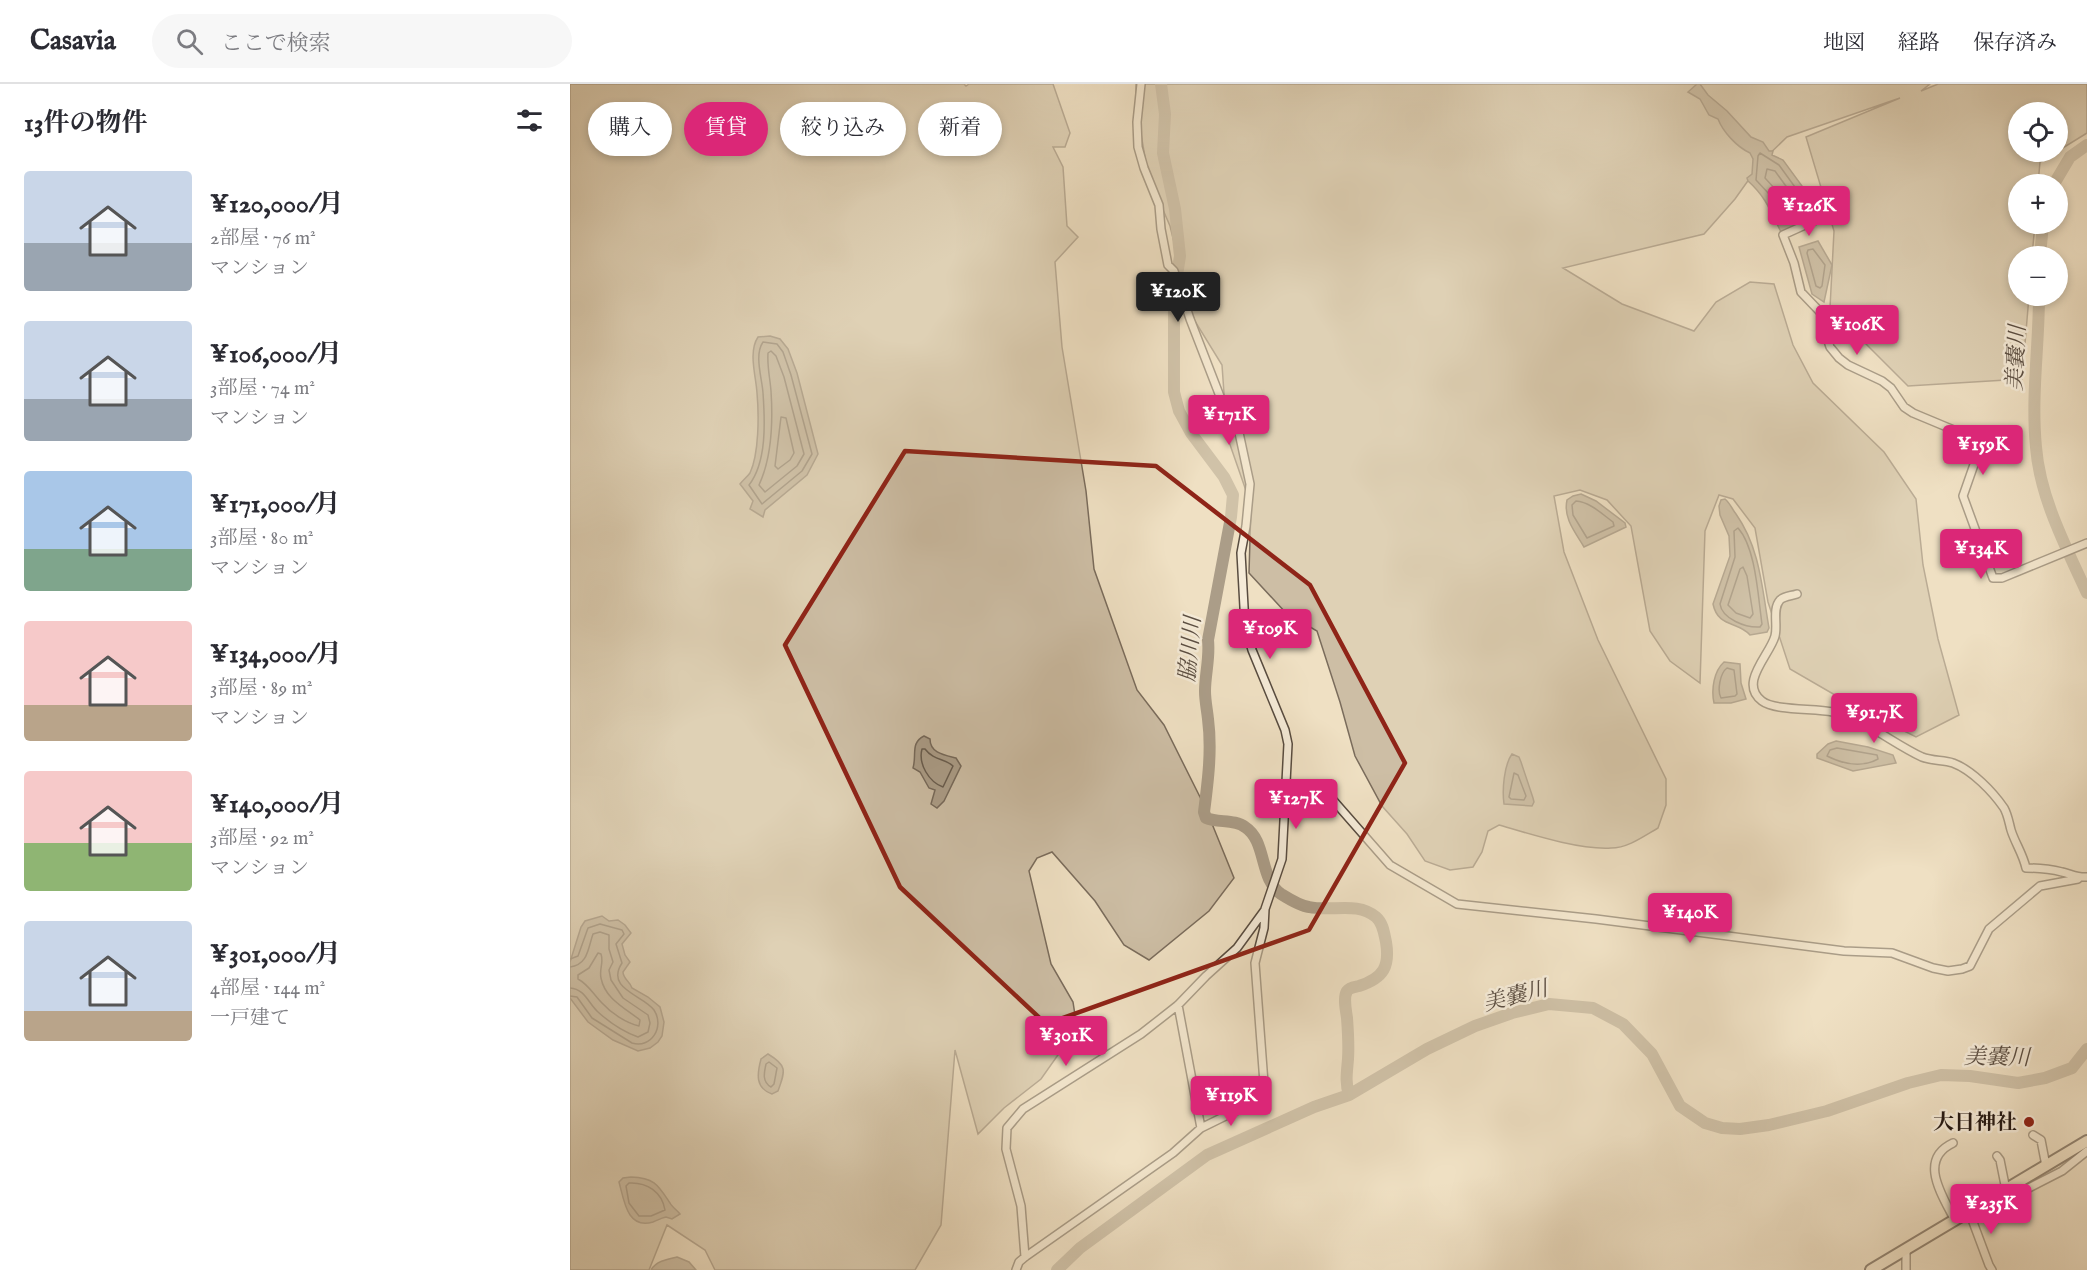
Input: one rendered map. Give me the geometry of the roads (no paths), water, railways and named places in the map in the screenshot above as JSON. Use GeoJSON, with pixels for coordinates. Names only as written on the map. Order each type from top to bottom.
{"type":"FeatureCollection","features":[{"type":"Feature","properties":{"kind":"main road"},"geometry":{"type":"LineString","coordinates":[[1871,1270],[1955,1221],[1971,1215],[2006,1190],[2087,1141]]}},
{"type":"Feature","properties":{"kind":"street"},"geometry":{"type":"LineString","coordinates":[[1016,1270],[1019,1262],[1173,1153],[1201,1128],[1260,1099],[1264,1083],[1255,963],[1264,928],[1265,909],[1279,867],[1283,846],[1288,744],[1285,730],[1252,650],[1245,625],[1241,553],[1250,484],[1238,428],[1221,399],[1174,271],[1168,265],[1159,205],[1138,147],[1137,122],[1141,84]]}},
{"type":"Feature","properties":{"kind":"street"},"geometry":{"type":"LineString","coordinates":[[1825,216],[1782,235],[1794,263],[1801,292],[1823,315],[1826,335],[1839,358],[1848,365],[1882,381],[1891,388],[1904,407],[1973,438],[1977,456],[1963,496],[1993,578],[2002,578],[2087,543]]}},
{"type":"Feature","properties":{"kind":"street"},"geometry":{"type":"LineString","coordinates":[[1797,594],[1784,597],[1778,602],[1776,634],[1753,680],[1758,698],[1767,705],[1811,708],[1844,714],[1923,758],[1954,764],[1975,777],[2004,809],[2023,857],[2025,868],[2039,868],[2083,877]]}},
{"type":"Feature","properties":{"kind":"street"},"geometry":{"type":"LineString","coordinates":[[1286,788],[1319,793],[1333,800],[1390,865],[1457,904],[1596,919],[1844,951],[1892,953],[1948,971],[1970,966],[1989,929],[2040,886],[2083,877]]}},
{"type":"Feature","properties":{"kind":"street"},"geometry":{"type":"LineString","coordinates":[[1026,1257],[1021,1206],[1006,1149],[1007,1128],[1023,1109],[1141,1035],[1178,1005],[1237,948],[1265,909]]}},
{"type":"Feature","properties":{"kind":"street"},"geometry":{"type":"LineString","coordinates":[[1178,1005],[1201,1128]]}},
{"type":"Feature","properties":{"kind":"street"},"geometry":{"type":"LineString","coordinates":[[2033,1135],[2041,1140],[2046,1166]]}},
{"type":"Feature","properties":{"kind":"street"},"geometry":{"type":"LineString","coordinates":[[1953,1143],[1945,1146],[1935,1161],[1934,1169],[1937,1183],[1955,1221]]}},
{"type":"Feature","properties":{"kind":"street"},"geometry":{"type":"LineString","coordinates":[[1992,1270],[1971,1215],[2062,1171],[2087,1151]]}},
{"type":"Feature","properties":{"kind":"street"},"geometry":{"type":"LineString","coordinates":[[1997,1156],[2000,1160],[2006,1190]]}},
{"type":"Feature","properties":{"kind":"street"},"geometry":{"type":"LineString","coordinates":[[1906,1250],[1906,1270]]}},
{"type":"Feature","properties":{"kind":"water"},"geometry":{"type":"Polygon","coordinates":[[[1700,84],[1708,95],[1727,111],[1751,137],[1763,142],[1769,151],[1773,151],[1772,155],[1783,160],[1810,197],[1816,200],[1826,213],[1781,232],[1764,199],[1748,181],[1747,178],[1752,174],[1753,159],[1750,153],[1731,139],[1718,119],[1709,115],[1700,99],[1688,92],[1700,84]]]}},
{"type":"Feature","properties":{"kind":"water"},"geometry":{"type":"Polygon","coordinates":[[[1818,241],[1832,265],[1824,302],[1812,294],[1799,247],[1818,241]]]}},
{"type":"Feature","properties":{"kind":"water"},"geometry":{"type":"Polygon","coordinates":[[[770,336],[780,339],[788,349],[797,373],[818,454],[807,475],[765,510],[763,517],[750,509],[753,501],[740,484],[750,473],[757,445],[758,412],[753,350],[758,337],[770,336]]]}},
{"type":"Feature","properties":{"kind":"water"},"geometry":{"type":"Polygon","coordinates":[[[1581,494],[1596,501],[1625,523],[1626,527],[1584,547],[1571,525],[1566,507],[1567,500],[1581,494]]]}},
{"type":"Feature","properties":{"kind":"water"},"geometry":{"type":"Polygon","coordinates":[[[1725,499],[1744,527],[1755,554],[1769,628],[1767,632],[1750,635],[1719,617],[1713,604],[1730,556],[1729,536],[1720,515],[1719,506],[1721,500],[1725,499]]]}},
{"type":"Feature","properties":{"kind":"water"},"geometry":{"type":"Polygon","coordinates":[[[1724,662],[1740,664],[1741,683],[1746,699],[1731,703],[1714,703],[1714,681],[1724,662]]]}},
{"type":"Feature","properties":{"kind":"water"},"geometry":{"type":"Polygon","coordinates":[[[924,736],[930,739],[935,750],[956,758],[961,766],[944,801],[937,808],[931,804],[935,790],[929,788],[920,772],[913,768],[915,746],[924,736]]]}},
{"type":"Feature","properties":{"kind":"water"},"geometry":{"type":"Polygon","coordinates":[[[1836,741],[1868,747],[1893,755],[1896,763],[1853,771],[1817,758],[1817,754],[1828,744],[1836,741]]]}},
{"type":"Feature","properties":{"kind":"water"},"geometry":{"type":"Polygon","coordinates":[[[1512,754],[1519,757],[1521,762],[1534,802],[1532,806],[1504,804],[1504,778],[1512,754]]]}},
{"type":"Feature","properties":{"kind":"water"},"geometry":{"type":"Polygon","coordinates":[[[602,916],[609,921],[618,920],[631,933],[622,944],[630,962],[623,974],[632,988],[660,1007],[664,1022],[662,1036],[650,1048],[638,1051],[613,1040],[588,1022],[570,998],[570,962],[581,927],[585,921],[602,916]]]}},
{"type":"Feature","properties":{"kind":"water"},"geometry":{"type":"Polygon","coordinates":[[[768,1054],[779,1062],[783,1069],[778,1091],[772,1094],[763,1088],[759,1080],[761,1059],[768,1054]]]}},
{"type":"Feature","properties":{"kind":"water"},"geometry":{"type":"Polygon","coordinates":[[[623,1178],[646,1179],[655,1184],[680,1214],[672,1219],[666,1217],[653,1222],[637,1222],[628,1212],[619,1182],[623,1178]]]}},
{"type":"Feature","properties":{"kind":"water"},"geometry":{"type":"Polygon","coordinates":[[[677,1257],[689,1262],[696,1270],[651,1270],[659,1262],[677,1257]]]}},
{"type":"Feature","properties":{"kind":"waterway","name":"脇川川"},"geometry":{"type":"LineString","coordinates":[[1161,84],[1165,114],[1163,153],[1175,209],[1180,256],[1177,275],[1171,283],[1174,304],[1174,392],[1179,411],[1191,433],[1224,477],[1233,495],[1208,640],[1205,691],[1210,754],[1204,812],[1206,818],[1236,823],[1252,833],[1257,841],[1269,879],[1281,894],[1306,906],[1361,909],[1369,912],[1380,922],[1387,950],[1386,964],[1380,975],[1368,983],[1350,989],[1345,997],[1349,1095]]}},
{"type":"Feature","properties":{"kind":"waterway","name":"美嚢川"},"geometry":{"type":"LineString","coordinates":[[2060,174],[2070,157],[2087,145]]}},
{"type":"Feature","properties":{"kind":"waterway","name":"美嚢川"},"geometry":{"type":"LineString","coordinates":[[2041,246],[2042,234]]}},
{"type":"Feature","properties":{"kind":"waterway","name":"美嚢川"},"geometry":{"type":"LineString","coordinates":[[2039,306],[2034,409],[2038,466],[2055,522],[2087,593]]}},
{"type":"Feature","properties":{"kind":"waterway","name":"美嚢川"},"geometry":{"type":"LineString","coordinates":[[1057,1270],[1080,1248],[1207,1155],[1314,1107],[1349,1095],[1427,1049],[1475,1026],[1512,1013],[1549,1004],[1593,1008],[1623,1024],[1652,1054],[1680,1106],[1705,1123],[1722,1128],[1740,1129],[1769,1125],[1827,1111],[1908,1083],[1941,1075],[1970,1076],[2018,1083],[2045,1078],[2072,1068],[2087,1049]]}},
{"type":"Feature","properties":{"kind":"place","name":"大日神社"},"geometry":{"type":"Point","coordinates":[2029,1122]}}]}
